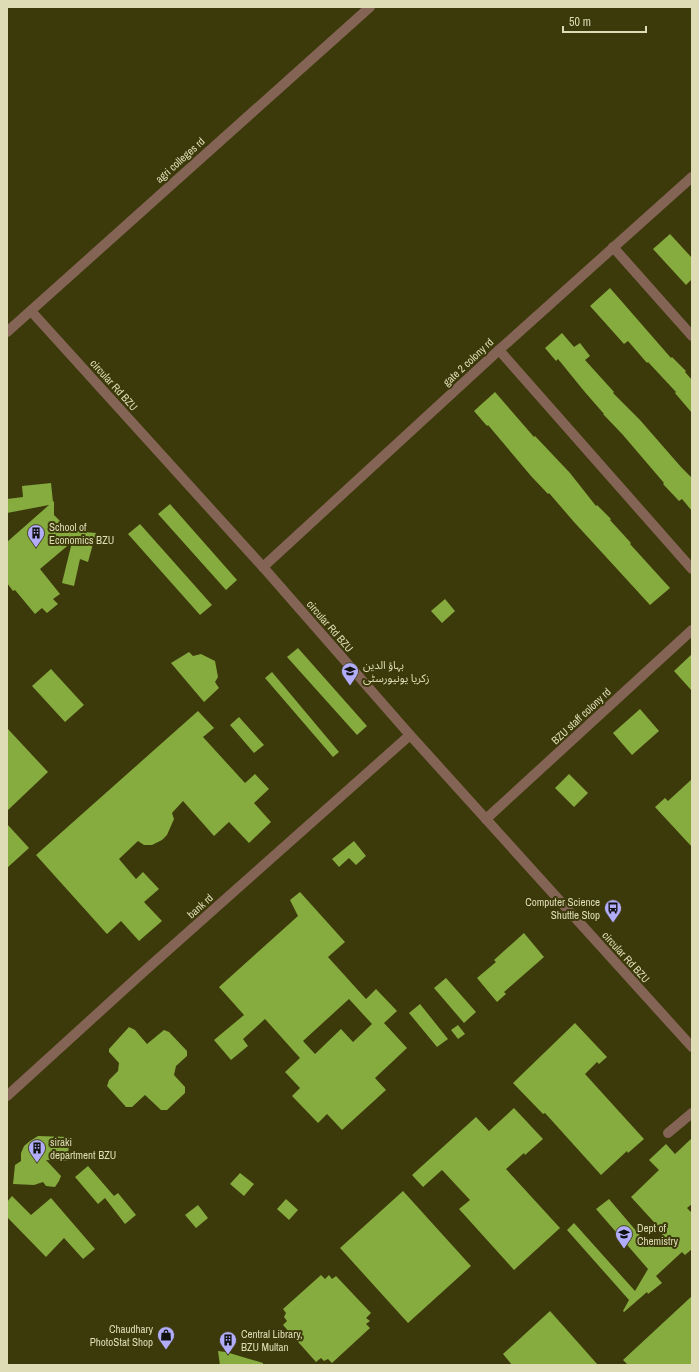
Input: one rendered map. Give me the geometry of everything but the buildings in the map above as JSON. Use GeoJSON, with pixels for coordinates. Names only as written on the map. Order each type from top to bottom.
{"type":"FeatureCollection","features":[{"type":"Feature","properties":{"kind":"street","name":"agri colleges rd"},"geometry":{"type":"LineString","coordinates":[[7,332],[370,7]]}},
{"type":"Feature","properties":{"kind":"street","name":"gate 2 colony rd"},"geometry":{"type":"LineString","coordinates":[[263,567],[499,350],[692,177]]}},
{"type":"Feature","properties":{"kind":"street"},"geometry":{"type":"LineString","coordinates":[[613,247],[692,336]]}},
{"type":"Feature","properties":{"kind":"street","name":"circular Rd BZU"},"geometry":{"type":"LineString","coordinates":[[31,311],[263,567],[410,735],[692,1047]]}},
{"type":"Feature","properties":{"kind":"street"},"geometry":{"type":"LineString","coordinates":[[499,350],[692,569]]}},
{"type":"Feature","properties":{"kind":"street","name":"BZU staff colony rd"},"geometry":{"type":"LineString","coordinates":[[486,819],[691,633]]}},
{"type":"Feature","properties":{"kind":"street","name":"bank rd"},"geometry":{"type":"LineString","coordinates":[[7,1096],[410,735]]}},
{"type":"Feature","properties":{"kind":"street"},"geometry":{"type":"LineString","coordinates":[[668,1133],[692,1113]]}},
{"type":"Feature","properties":{"kind":"place","name":"School of Economics BZU"},"geometry":{"type":"Point","coordinates":[36,548]}},
{"type":"Feature","properties":{"kind":"place","name":"بہاؤ الدین زکریا یونیورسٹی"},"geometry":{"type":"Point","coordinates":[350,686]}},
{"type":"Feature","properties":{"kind":"place","name":"Computer Science Shuttle Stop"},"geometry":{"type":"Point","coordinates":[613,923]}},
{"type":"Feature","properties":{"kind":"place","name":"siraki department BZU"},"geometry":{"type":"Point","coordinates":[37,1163]}},
{"type":"Feature","properties":{"kind":"place","name":"Dept of Chemistry"},"geometry":{"type":"Point","coordinates":[624,1249]}},
{"type":"Feature","properties":{"kind":"place","name":"Chaudhary PhotoStat Shop"},"geometry":{"type":"Point","coordinates":[166,1350]}},
{"type":"Feature","properties":{"kind":"place","name":"Central Library, BZU Multan"},"geometry":{"type":"Point","coordinates":[228,1355]}}]}
